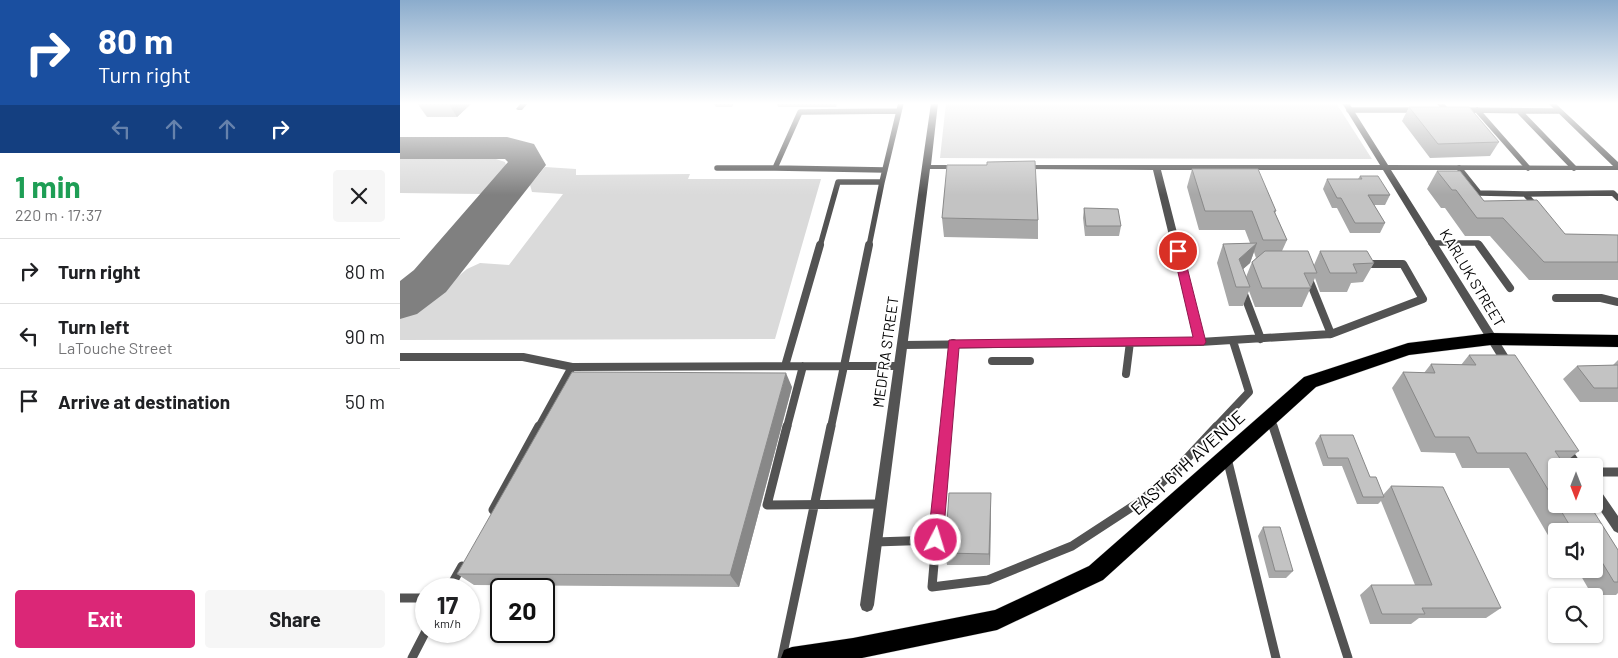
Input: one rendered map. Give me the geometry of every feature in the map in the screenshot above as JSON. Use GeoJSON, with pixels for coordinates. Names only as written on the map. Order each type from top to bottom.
{"type":"FeatureCollection","features":[{"type":"Feature","properties":{"kind":"highway","name":"EAST 6TH AVENUE"},"geometry":{"type":"LineString","coordinates":[[792,658],[854,649],[997,620],[1096,573],[1228,458],[1310,382],[1408,349],[1491,340],[1618,342]]}},
{"type":"Feature","properties":{"kind":"street","name":"MEDFRA STREET"},"geometry":{"type":"LineString","coordinates":[[867,605],[931,134]]}},
{"type":"Feature","properties":{"kind":"street","name":"KARLUK STREET"},"geometry":{"type":"LineString","coordinates":[[1364,134],[1491,340],[1514,374]]}},
{"type":"Feature","properties":{"kind":"street"},"geometry":{"type":"LineString","coordinates":[[1582,134],[1618,167]]}},
{"type":"Feature","properties":{"kind":"street"},"geometry":{"type":"LineString","coordinates":[[926,167],[972,168]]}},
{"type":"Feature","properties":{"kind":"street"},"geometry":{"type":"LineString","coordinates":[[1011,168],[1618,167]]}},
{"type":"Feature","properties":{"kind":"street"},"geometry":{"type":"LineString","coordinates":[[1157,168],[1200,342]]}},
{"type":"Feature","properties":{"kind":"street"},"geometry":{"type":"LineString","coordinates":[[1556,436],[1571,458]]}},
{"type":"Feature","properties":{"kind":"street"},"geometry":{"type":"LineString","coordinates":[[1603,506],[1618,528]]}},
{"type":"Feature","properties":{"kind":"lane"},"geometry":{"type":"LineString","coordinates":[[775,168],[790,134]]}},
{"type":"Feature","properties":{"kind":"lane"},"geometry":{"type":"LineString","coordinates":[[782,658],[894,134]]}},
{"type":"Feature","properties":{"kind":"lane"},"geometry":{"type":"LineString","coordinates":[[1498,134],[1528,168]]}},
{"type":"Feature","properties":{"kind":"lane"},"geometry":{"type":"LineString","coordinates":[[1541,134],[1574,168]]}},
{"type":"Feature","properties":{"kind":"lane"},"geometry":{"type":"LineString","coordinates":[[717,168],[885,170]]}},
{"type":"Feature","properties":{"kind":"lane"},"geometry":{"type":"LineString","coordinates":[[1459,168],[1480,193],[1614,193],[1618,198]]}},
{"type":"Feature","properties":{"kind":"lane"},"geometry":{"type":"LineString","coordinates":[[785,366],[838,182],[882,182]]}},
{"type":"Feature","properties":{"kind":"lane"},"geometry":{"type":"LineString","coordinates":[[1525,194],[1540,211]]}},
{"type":"Feature","properties":{"kind":"lane"},"geometry":{"type":"LineString","coordinates":[[1432,243],[1478,243],[1510,288]]}},
{"type":"Feature","properties":{"kind":"lane"},"geometry":{"type":"LineString","coordinates":[[902,344],[1200,342],[1331,334],[1423,299],[1403,264],[1353,264]]}},
{"type":"Feature","properties":{"kind":"lane"},"geometry":{"type":"LineString","coordinates":[[1306,273],[1331,334]]}},
{"type":"Feature","properties":{"kind":"lane"},"geometry":{"type":"LineString","coordinates":[[1238,279],[1260,339]]}},
{"type":"Feature","properties":{"kind":"lane"},"geometry":{"type":"LineString","coordinates":[[1556,298],[1601,298],[1618,302]]}},
{"type":"Feature","properties":{"kind":"lane"},"geometry":{"type":"LineString","coordinates":[[954,343],[932,587],[988,580],[1072,546],[1141,501],[1178,468],[1249,392],[1234,341]]}},
{"type":"Feature","properties":{"kind":"lane"},"geometry":{"type":"LineString","coordinates":[[1126,374],[1130,342]]}},
{"type":"Feature","properties":{"kind":"lane"},"geometry":{"type":"LineString","coordinates":[[400,357],[522,357],[572,367],[899,366]]}},
{"type":"Feature","properties":{"kind":"lane"},"geometry":{"type":"LineString","coordinates":[[992,361],[1030,361]]}},
{"type":"Feature","properties":{"kind":"lane"},"geometry":{"type":"LineString","coordinates":[[803,366],[767,505],[880,504]]}},
{"type":"Feature","properties":{"kind":"lane"},"geometry":{"type":"LineString","coordinates":[[487,521],[572,367]]}},
{"type":"Feature","properties":{"kind":"lane"},"geometry":{"type":"LineString","coordinates":[[1270,418],[1348,658]]}},
{"type":"Feature","properties":{"kind":"lane"},"geometry":{"type":"LineString","coordinates":[[1228,458],[1276,658]]}},
{"type":"Feature","properties":{"kind":"lane"},"geometry":{"type":"LineString","coordinates":[[1603,472],[1618,472]]}},
{"type":"Feature","properties":{"kind":"lane"},"geometry":{"type":"LineString","coordinates":[[875,542],[936,540]]}},
{"type":"Feature","properties":{"kind":"lane"},"geometry":{"type":"LineString","coordinates":[[455,578],[468,555]]}},
{"type":"Feature","properties":{"kind":"lane"},"geometry":{"type":"LineString","coordinates":[[400,598],[415,598]]}},
{"type":"Feature","properties":{"kind":"lane"},"geometry":{"type":"LineString","coordinates":[[412,658],[420,643]]}},
{"type":"Feature","properties":{"kind":"shaded area"},"geometry":{"type":"Polygon","coordinates":[[[943,134],[1356,134],[1372,159],[940,158],[943,134]]]}},
{"type":"Feature","properties":{"kind":"shaded area"},"geometry":{"type":"Polygon","coordinates":[[[400,157],[490,157],[505,162],[507,168],[491,189],[481,194],[400,193],[400,157]]]}},
{"type":"Feature","properties":{"kind":"shaded area"},"geometry":{"type":"Polygon","coordinates":[[[545,167],[576,169],[576,175],[690,174],[688,179],[821,179],[775,339],[400,340],[400,314],[436,295],[467,269],[480,263],[509,265],[563,194],[532,192],[530,185],[545,167]]]}},
{"type":"Feature","properties":{"kind":"building"},"geometry":{"type":"Polygon","coordinates":[[[1430,134],[1492,134],[1499,142],[1438,144],[1430,134]]]}},
{"type":"Feature","properties":{"kind":"building"},"geometry":{"type":"Polygon","coordinates":[[[1035,161],[1038,220],[942,218],[947,165],[987,165],[987,162],[1035,161]]]}},
{"type":"Feature","properties":{"kind":"building"},"geometry":{"type":"Polygon","coordinates":[[[1192,169],[1258,169],[1287,240],[1263,240],[1252,211],[1205,211],[1192,169]]]}},
{"type":"Feature","properties":{"kind":"building"},"geometry":{"type":"Polygon","coordinates":[[[1437,171],[1460,171],[1484,201],[1537,200],[1565,234],[1618,235],[1618,262],[1544,262],[1503,218],[1477,218],[1456,190],[1452,190],[1437,171]]]}},
{"type":"Feature","properties":{"kind":"building"},"geometry":{"type":"Polygon","coordinates":[[[1360,176],[1378,176],[1390,195],[1368,195],[1385,223],[1355,223],[1341,198],[1337,198],[1327,179],[1362,179],[1360,176]]]}},
{"type":"Feature","properties":{"kind":"building"},"geometry":{"type":"Polygon","coordinates":[[[1084,208],[1118,209],[1121,226],[1086,226],[1084,208]]]}},
{"type":"Feature","properties":{"kind":"building"},"geometry":{"type":"Polygon","coordinates":[[[1257,243],[1239,259],[1250,287],[1236,287],[1223,244],[1257,243]]]}},
{"type":"Feature","properties":{"kind":"building"},"geometry":{"type":"Polygon","coordinates":[[[1265,251],[1308,251],[1317,273],[1304,273],[1311,288],[1262,288],[1252,262],[1265,251]]]}},
{"type":"Feature","properties":{"kind":"building"},"geometry":{"type":"Polygon","coordinates":[[[1320,251],[1367,251],[1374,263],[1353,264],[1357,273],[1330,273],[1320,251]]]}},
{"type":"Feature","properties":{"kind":"building"},"geometry":{"type":"Polygon","coordinates":[[[1469,355],[1515,355],[1579,451],[1555,451],[1560,458],[1548,458],[1548,490],[1526,453],[1477,453],[1469,437],[1435,437],[1403,372],[1435,373],[1431,364],[1476,365],[1469,355]]]}},
{"type":"Feature","properties":{"kind":"building"},"geometry":{"type":"Polygon","coordinates":[[[1618,365],[1618,388],[1594,388],[1577,366],[1618,365]]]}},
{"type":"Feature","properties":{"kind":"building"},"geometry":{"type":"Polygon","coordinates":[[[572,372],[786,373],[730,575],[457,574],[572,372]]]}},
{"type":"Feature","properties":{"kind":"building"},"geometry":{"type":"Polygon","coordinates":[[[1320,435],[1353,435],[1370,477],[1376,477],[1384,497],[1363,497],[1348,458],[1328,458],[1320,435]]]}},
{"type":"Feature","properties":{"kind":"building"},"geometry":{"type":"Polygon","coordinates":[[[1391,486],[1443,487],[1501,608],[1422,608],[1425,614],[1382,614],[1371,585],[1432,585],[1391,486]]]}},
{"type":"Feature","properties":{"kind":"building"},"geometry":{"type":"Polygon","coordinates":[[[949,493],[991,493],[989,554],[945,553],[949,493]]]}},
{"type":"Feature","properties":{"kind":"building"},"geometry":{"type":"Polygon","coordinates":[[[1562,513],[1595,513],[1601,523],[1568,523],[1562,513]]]}},
{"type":"Feature","properties":{"kind":"building"},"geometry":{"type":"Polygon","coordinates":[[[1603,526],[1618,550],[1618,582],[1614,582],[1603,564],[1603,526]]]}},
{"type":"Feature","properties":{"kind":"building"},"geometry":{"type":"Polygon","coordinates":[[[1263,527],[1280,527],[1293,571],[1275,571],[1263,527]]]}},
{"type":"Feature","properties":{"kind":"taxiway"},"geometry":{"type":"LineString","coordinates":[[400,148],[507,148],[521,152],[527,162],[527,165],[430,281],[417,292],[400,302]]}},
{"type":"Feature","properties":{"kind":"route"},"geometry":{"type":"LineString","coordinates":[[936,540],[954,343],[1200,342],[1178,251]]}}]}
